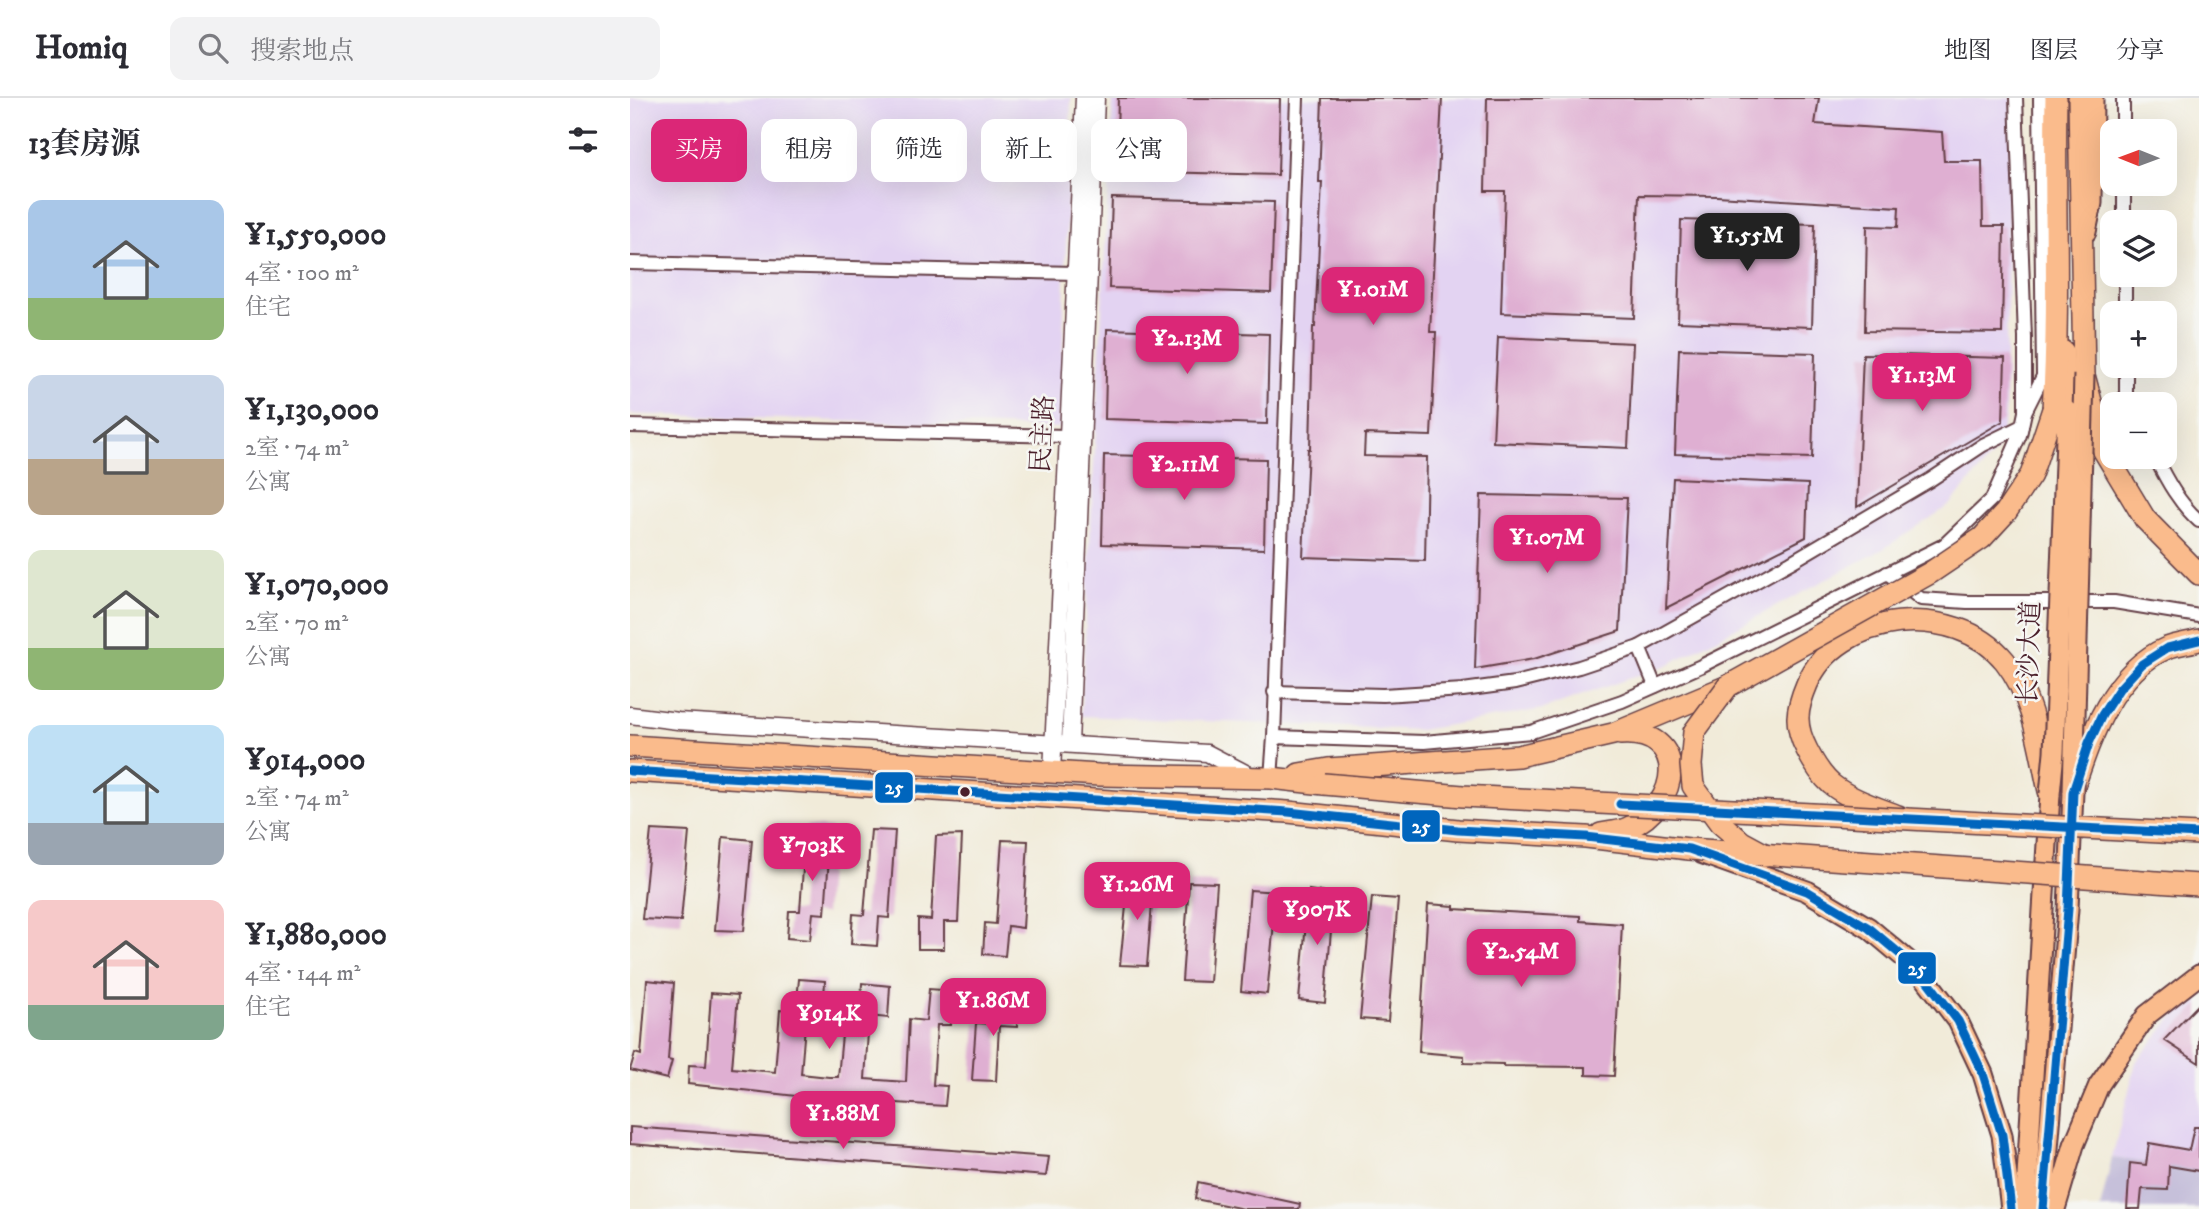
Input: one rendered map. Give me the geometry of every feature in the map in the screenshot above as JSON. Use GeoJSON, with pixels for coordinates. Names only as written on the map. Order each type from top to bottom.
{"type":"FeatureCollection","features":[{"type":"Feature","properties":{"kind":"highway"},"geometry":{"type":"LineString","coordinates":[[2079,98],[2084,375],[2104,451],[2145,519],[2199,574]]}},
{"type":"Feature","properties":{"kind":"highway"},"geometry":{"type":"LineString","coordinates":[[630,746],[1052,772],[1263,778],[1326,776],[1518,757],[1614,734],[1728,685],[1930,573],[1982,538],[2006,512],[2031,475],[2060,410],[2050,274],[2053,104]]}},
{"type":"Feature","properties":{"kind":"highway"},"geometry":{"type":"LineString","coordinates":[[1907,819],[1850,797],[1829,783],[1813,762],[1798,733],[1798,705],[1812,673],[1824,655],[1867,628],[1904,622],[1930,623],[1959,629],[1983,641],[2004,660],[2020,685],[2033,715],[2050,794]]}},
{"type":"Feature","properties":{"kind":"highway"},"geometry":{"type":"LineString","coordinates":[[2073,792],[2089,743],[2102,715],[2119,689],[2142,664],[2167,649],[2199,640]]}},
{"type":"Feature","properties":{"kind":"highway"},"geometry":{"type":"LineString","coordinates":[[1728,685],[1694,732],[1691,765],[1693,786],[1720,823],[1742,842],[1766,855]]}},
{"type":"Feature","properties":{"kind":"highway"},"geometry":{"type":"LineString","coordinates":[[1586,837],[1628,828],[1644,818],[1669,788],[1672,770],[1660,746],[1649,738],[1634,733],[1614,734]]}},
{"type":"Feature","properties":{"kind":"highway"},"geometry":{"type":"LineString","coordinates":[[630,771],[1288,812],[1458,830],[1586,837],[1689,849],[2199,885]]}},
{"type":"Feature","properties":{"kind":"highway"},"geometry":{"type":"LineString","coordinates":[[1326,776],[1463,796],[2199,834]]}},
{"type":"Feature","properties":{"kind":"main road"},"geometry":{"type":"LineString","coordinates":[[2082,253],[2092,203],[2093,98]]}},
{"type":"Feature","properties":{"kind":"main road"},"geometry":{"type":"LineString","coordinates":[[2043,1209],[2068,909],[2084,375]]}},
{"type":"Feature","properties":{"kind":"main road","name":"长沙大道"},"geometry":{"type":"LineString","coordinates":[[2025,1209],[2054,752],[2060,410]]}},
{"type":"Feature","properties":{"kind":"main road"},"geometry":{"type":"LineString","coordinates":[[1689,849],[1807,891],[1869,928],[1919,970],[1958,1021],[1983,1074],[2002,1135],[2011,1209]]}},
{"type":"Feature","properties":{"kind":"main road"},"geometry":{"type":"LineString","coordinates":[[2055,1209],[2074,1145],[2099,1085],[2147,1015],[2199,975]]}},
{"type":"Feature","properties":{"kind":"street","name":"民主路"},"geometry":{"type":"LineString","coordinates":[[1061,743],[1068,436],[1084,98]]}},
{"type":"Feature","properties":{"kind":"street","name":"民主路"},"geometry":{"type":"LineString","coordinates":[[1052,772],[1061,743],[1096,98]]}},
{"type":"Feature","properties":{"kind":"street"},"geometry":{"type":"LineString","coordinates":[[630,715],[678,721],[1207,753],[1263,778],[1274,737],[1297,98]]}},
{"type":"Feature","properties":{"kind":"street"},"geometry":{"type":"LineString","coordinates":[[1274,737],[1424,742],[1531,732],[1622,701],[1701,666],[1944,545],[1992,499],[2022,426],[2025,412],[2025,338],[2016,98]]}},
{"type":"Feature","properties":{"kind":"street"},"geometry":{"type":"LineString","coordinates":[[2123,98],[2123,119]]}},
{"type":"Feature","properties":{"kind":"street"},"geometry":{"type":"LineString","coordinates":[[2025,412],[2043,376],[2050,274],[2053,104]]}},
{"type":"Feature","properties":{"kind":"street"},"geometry":{"type":"LineString","coordinates":[[630,262],[1076,273]]}},
{"type":"Feature","properties":{"kind":"street"},"geometry":{"type":"LineString","coordinates":[[630,426],[1068,436]]}},
{"type":"Feature","properties":{"kind":"street"},"geometry":{"type":"LineString","coordinates":[[1274,692],[1383,695],[1463,690],[1515,683],[1567,671],[1639,647],[1826,541],[1983,445],[2022,426]]}},
{"type":"Feature","properties":{"kind":"street"},"geometry":{"type":"LineString","coordinates":[[2161,469],[2188,511],[2199,521]]}},
{"type":"Feature","properties":{"kind":"street"},"geometry":{"type":"LineString","coordinates":[[1887,573],[1922,600],[2114,602],[2199,616]]}},
{"type":"Feature","properties":{"kind":"street"},"geometry":{"type":"LineString","coordinates":[[1639,647],[1655,686]]}},
{"type":"Feature","properties":{"kind":"shaded area"},"geometry":{"type":"Polygon","coordinates":[[[630,98],[1071,98],[1070,119],[981,119],[981,182],[1068,182],[1060,428],[630,414],[630,98]]]}},
{"type":"Feature","properties":{"kind":"shaded area"},"geometry":{"type":"Polygon","coordinates":[[[1113,98],[2011,98],[2005,417],[1997,450],[1950,505],[1883,549],[1667,665],[1543,709],[1420,730],[1081,716],[1109,182],[1187,182],[1187,119],[1112,119],[1113,98]]]}},
{"type":"Feature","properties":{"kind":"shaded area"},"geometry":{"type":"Polygon","coordinates":[[[2199,993],[2199,1170],[2112,1158],[2136,1062],[2189,998],[2199,993]]]}},
{"type":"Feature","properties":{"kind":"shaded area"},"geometry":{"type":"Polygon","coordinates":[[[2112,1158],[2199,1170],[2199,1209],[2100,1209],[2112,1158]]]}},
{"type":"Feature","properties":{"kind":"building"},"geometry":{"type":"Polygon","coordinates":[[[1118,98],[1280,98],[1278,175],[1187,173],[1187,119],[1117,119],[1118,98]]]}},
{"type":"Feature","properties":{"kind":"building"},"geometry":{"type":"Polygon","coordinates":[[[1322,98],[1442,98],[1430,332],[1436,332],[1431,436],[1365,434],[1364,456],[1427,457],[1425,561],[1303,557],[1322,182],[1319,182],[1322,98]]]}},
{"type":"Feature","properties":{"kind":"building"},"geometry":{"type":"Polygon","coordinates":[[[1487,98],[1819,98],[1815,124],[1942,132],[1944,161],[1982,161],[1983,226],[2004,226],[2002,333],[1865,331],[1867,226],[1898,227],[1899,207],[1717,196],[1639,195],[1634,318],[1501,313],[1505,191],[1485,191],[1487,98]]]}},
{"type":"Feature","properties":{"kind":"building"},"geometry":{"type":"Polygon","coordinates":[[[1112,198],[1274,202],[1271,293],[1109,288],[1112,198]]]}},
{"type":"Feature","properties":{"kind":"building"},"geometry":{"type":"Polygon","coordinates":[[[1681,220],[1815,224],[1812,327],[1678,322],[1681,220]]]}},
{"type":"Feature","properties":{"kind":"building"},"geometry":{"type":"Polygon","coordinates":[[[1107,329],[1269,334],[1267,424],[1105,419],[1107,329]]]}},
{"type":"Feature","properties":{"kind":"building"},"geometry":{"type":"Polygon","coordinates":[[[1498,337],[1633,343],[1628,448],[1493,442],[1498,337]]]}},
{"type":"Feature","properties":{"kind":"building"},"geometry":{"type":"Polygon","coordinates":[[[1679,349],[1815,353],[1812,458],[1675,454],[1679,349]]]}},
{"type":"Feature","properties":{"kind":"building"},"geometry":{"type":"Polygon","coordinates":[[[1863,354],[2005,358],[2003,421],[1857,507],[1863,354]]]}},
{"type":"Feature","properties":{"kind":"building"},"geometry":{"type":"Polygon","coordinates":[[[1104,455],[1266,459],[1264,549],[1102,544],[1104,455]]]}},
{"type":"Feature","properties":{"kind":"building"},"geometry":{"type":"Polygon","coordinates":[[[1673,478],[1808,484],[1806,537],[1666,608],[1673,478]]]}},
{"type":"Feature","properties":{"kind":"building"},"geometry":{"type":"Polygon","coordinates":[[[1481,495],[1627,498],[1620,631],[1534,659],[1475,669],[1481,495]]]}},
{"type":"Feature","properties":{"kind":"building"},"geometry":{"type":"Polygon","coordinates":[[[806,826],[831,828],[825,914],[813,913],[810,940],[787,938],[789,911],[800,911],[806,826]]]}},
{"type":"Feature","properties":{"kind":"building"},"geometry":{"type":"Polygon","coordinates":[[[651,830],[689,832],[681,921],[642,919],[651,830]]]}},
{"type":"Feature","properties":{"kind":"building"},"geometry":{"type":"Polygon","coordinates":[[[871,830],[895,831],[889,918],[879,917],[877,946],[851,944],[853,914],[864,915],[871,830]]]}},
{"type":"Feature","properties":{"kind":"building"},"geometry":{"type":"Polygon","coordinates":[[[962,835],[958,922],[944,922],[944,949],[918,949],[918,919],[931,920],[936,836],[962,835]]]}},
{"type":"Feature","properties":{"kind":"building"},"geometry":{"type":"Polygon","coordinates":[[[723,837],[752,840],[744,931],[715,930],[723,837]]]}},
{"type":"Feature","properties":{"kind":"building"},"geometry":{"type":"Polygon","coordinates":[[[1002,840],[1028,841],[1023,928],[1008,926],[1005,956],[983,954],[985,923],[996,924],[1002,840]]]}},
{"type":"Feature","properties":{"kind":"building"},"geometry":{"type":"Polygon","coordinates":[[[1129,877],[1154,879],[1147,966],[1120,965],[1129,877]]]}},
{"type":"Feature","properties":{"kind":"building"},"geometry":{"type":"Polygon","coordinates":[[[1189,882],[1217,883],[1210,982],[1182,981],[1189,882]]]}},
{"type":"Feature","properties":{"kind":"building"},"geometry":{"type":"Polygon","coordinates":[[[1250,890],[1277,892],[1267,994],[1241,991],[1250,890]]]}},
{"type":"Feature","properties":{"kind":"building"},"geometry":{"type":"Polygon","coordinates":[[[1309,890],[1334,894],[1325,1003],[1299,1000],[1309,890]]]}},
{"type":"Feature","properties":{"kind":"building"},"geometry":{"type":"Polygon","coordinates":[[[1372,897],[1398,899],[1388,1021],[1360,1019],[1372,897]]]}},
{"type":"Feature","properties":{"kind":"building"},"geometry":{"type":"Polygon","coordinates":[[[1428,904],[1454,906],[1454,909],[1580,916],[1580,921],[1622,924],[1614,1076],[1586,1075],[1586,1067],[1464,1063],[1464,1056],[1419,1052],[1428,904]]]}},
{"type":"Feature","properties":{"kind":"building"},"geometry":{"type":"Polygon","coordinates":[[[799,979],[825,981],[823,1014],[806,1013],[801,1074],[829,1077],[838,1077],[844,1014],[860,1015],[862,983],[890,986],[888,1018],[869,1016],[865,1079],[906,1082],[909,1019],[926,1021],[929,989],[955,991],[951,1025],[937,1025],[933,1085],[947,1086],[945,1106],[814,1098],[688,1084],[689,1065],[706,1066],[711,993],[738,995],[732,1068],[775,1072],[780,1010],[796,1011],[799,979]]]}},
{"type":"Feature","properties":{"kind":"building"},"geometry":{"type":"Polygon","coordinates":[[[647,980],[674,983],[668,1060],[672,1061],[667,1079],[630,1070],[635,1053],[641,1055],[647,980]]]}},
{"type":"Feature","properties":{"kind":"building"},"geometry":{"type":"Polygon","coordinates":[[[995,995],[1018,996],[1017,1027],[999,1026],[996,1081],[972,1080],[976,1023],[993,1024],[995,995]]]}},
{"type":"Feature","properties":{"kind":"building"},"geometry":{"type":"Polygon","coordinates":[[[2199,1004],[2199,1063],[2164,1040],[2199,1004]]]}},
{"type":"Feature","properties":{"kind":"building"},"geometry":{"type":"Polygon","coordinates":[[[630,1127],[1049,1157],[1046,1176],[630,1144],[630,1127]]]}},
{"type":"Feature","properties":{"kind":"building"},"geometry":{"type":"Polygon","coordinates":[[[2194,1127],[2199,1127],[2199,1171],[2169,1166],[2168,1190],[2142,1189],[2140,1209],[2127,1209],[2130,1163],[2146,1165],[2149,1143],[2189,1150],[2194,1127]]]}},
{"type":"Feature","properties":{"kind":"building"},"geometry":{"type":"Polygon","coordinates":[[[1198,1182],[1300,1204],[1299,1209],[1244,1209],[1195,1199],[1198,1182]]]}},
{"type":"Feature","properties":{"kind":"transit line","name":"25"},"geometry":{"type":"LineString","coordinates":[[2043,1209],[2068,909],[2073,792],[2089,743],[2102,715],[2119,689],[2142,664],[2167,648],[2199,640]]}},
{"type":"Feature","properties":{"kind":"transit line","name":"25"},"geometry":{"type":"LineString","coordinates":[[630,771],[1288,812],[1458,830],[1586,837],[1689,849],[1807,891],[1869,928],[1919,970],[1958,1021],[1983,1074],[2002,1135],[2011,1209]]}},
{"type":"Feature","properties":{"kind":"transit line","name":"25"},"geometry":{"type":"LineString","coordinates":[[1620,804],[2199,834]]}}]}
